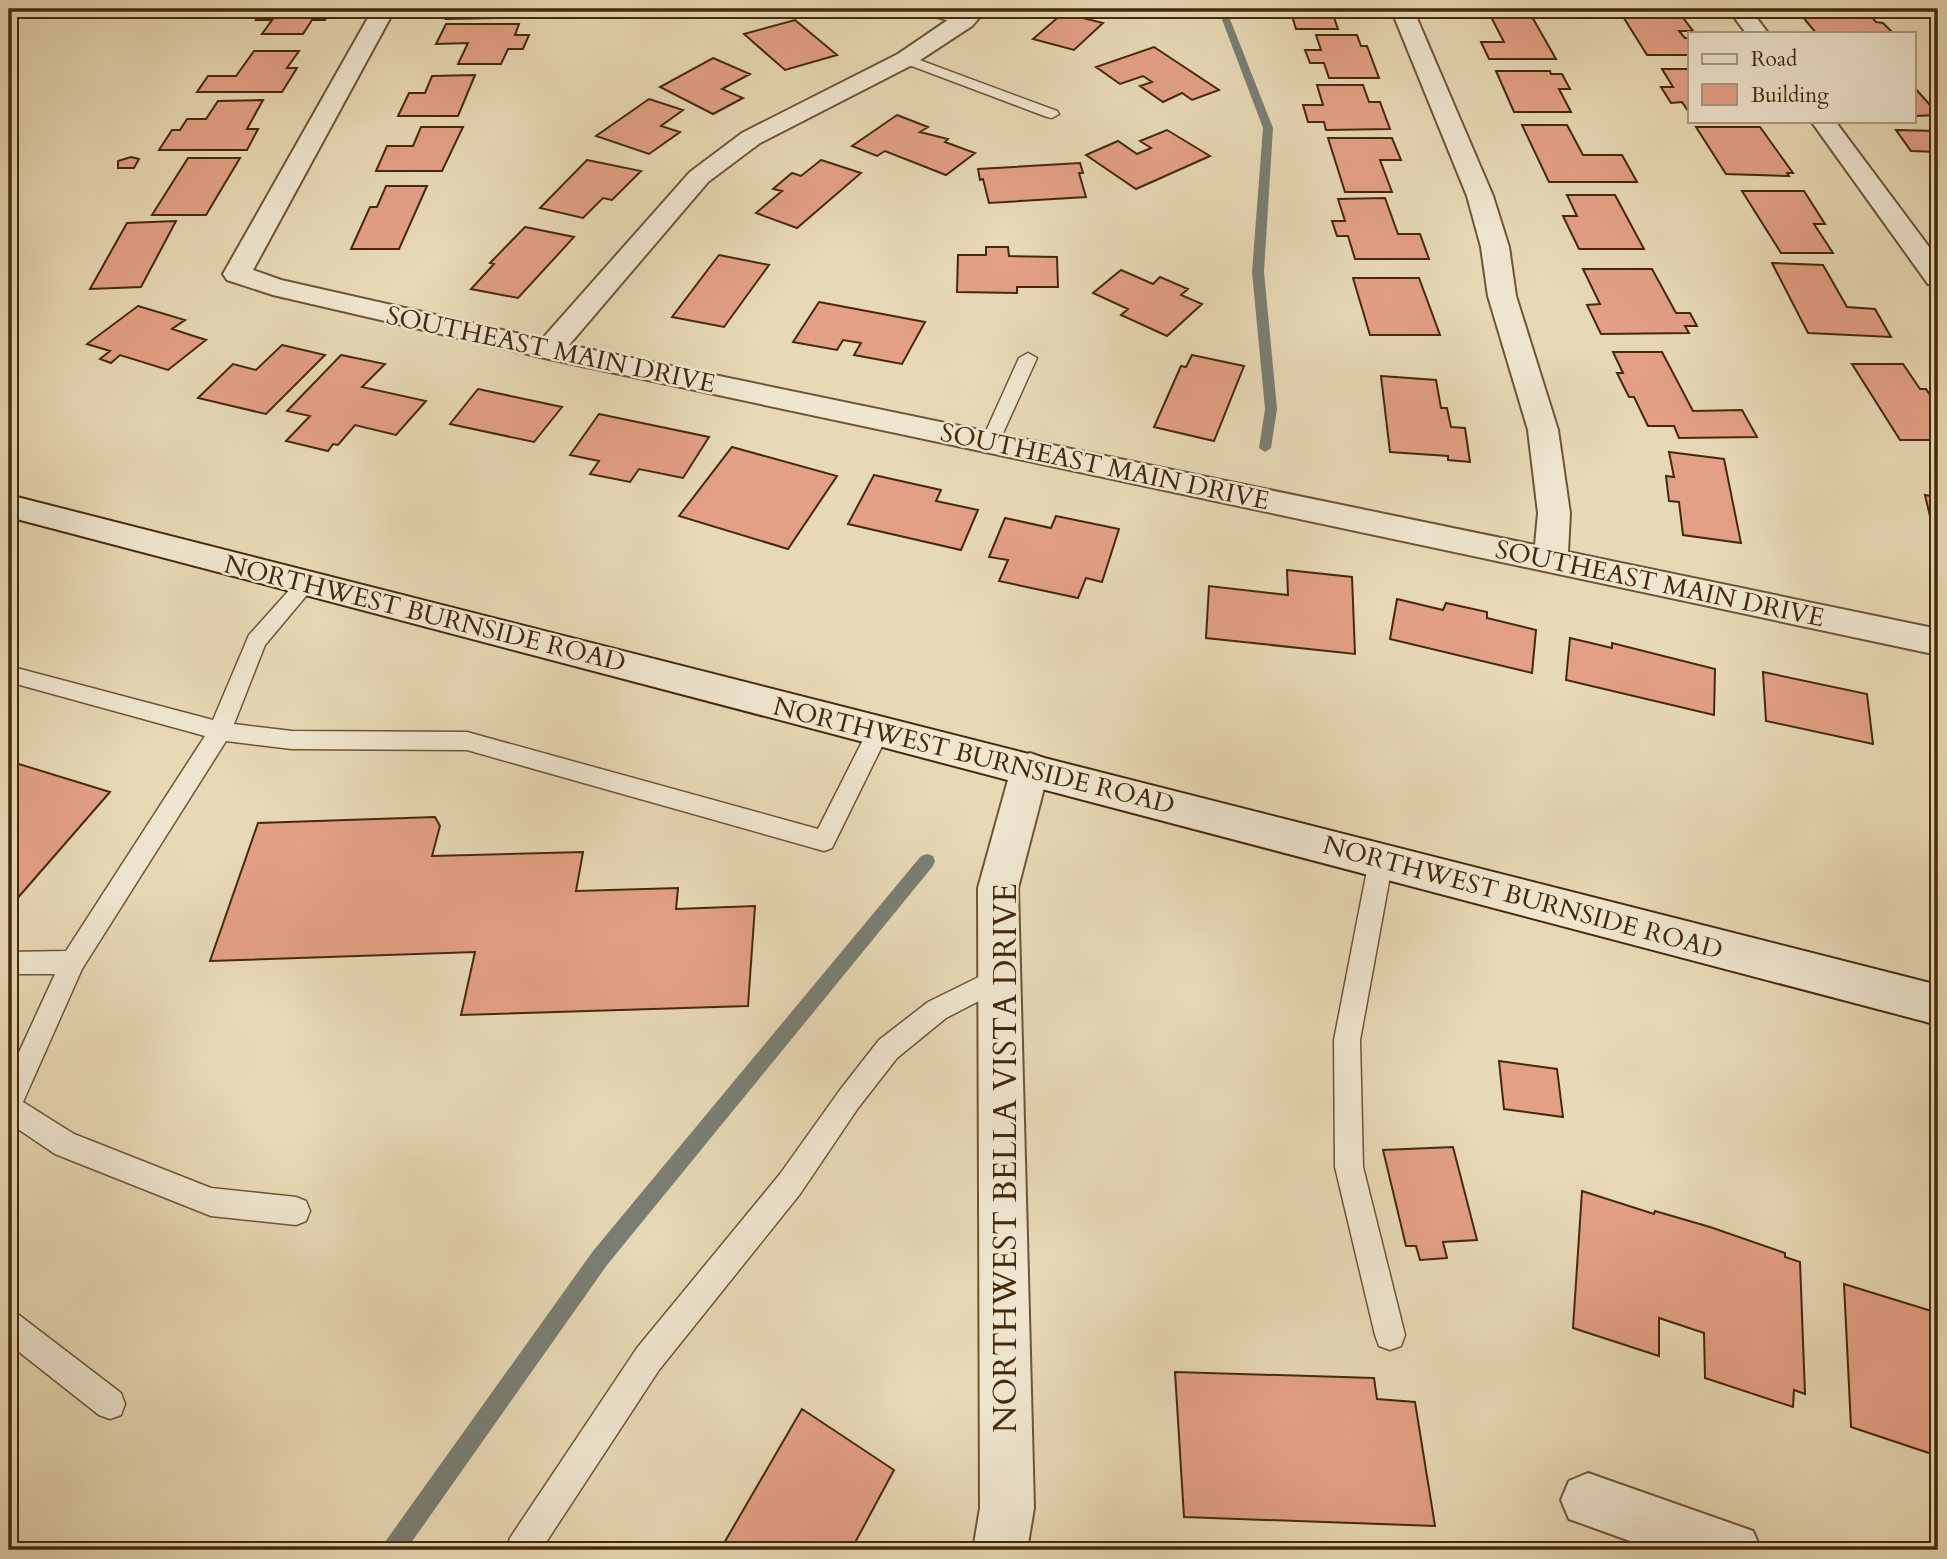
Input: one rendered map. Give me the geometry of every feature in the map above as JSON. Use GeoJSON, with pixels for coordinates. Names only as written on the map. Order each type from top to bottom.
{"type":"FeatureCollection","features":[{"type":"Feature","properties":{"kind":"street","name":"SOUTHEAST MAIN DRIVE"},"geometry":{"type":"LineString","coordinates":[[384,9],[237,274],[273,287],[549,350],[1938,642]]}},
{"type":"Feature","properties":{"kind":"street"},"geometry":{"type":"LineString","coordinates":[[1402,9],[1479,196],[1495,247],[1502,296],[1543,430],[1554,513],[1550,560]]}},
{"type":"Feature","properties":{"kind":"street"},"geometry":{"type":"LineString","coordinates":[[1739,9],[1756,32]]}},
{"type":"Feature","properties":{"kind":"street"},"geometry":{"type":"LineString","coordinates":[[549,350],[699,177],[751,138],[906,59],[970,15]]}},
{"type":"Feature","properties":{"kind":"street"},"geometry":{"type":"LineString","coordinates":[[1824,122],[1938,278]]}},
{"type":"Feature","properties":{"kind":"street","name":"NORTHWEST BURNSIDE ROAD"},"geometry":{"type":"LineString","coordinates":[[9,506],[1938,1005]]}},
{"type":"Feature","properties":{"kind":"street","name":"NORTHWEST BELLA VISTA DRIVE"},"geometry":{"type":"LineString","coordinates":[[1000,1550],[1007,1508],[998,888],[1030,769]]}},
{"type":"Feature","properties":{"kind":"street"},"geometry":{"type":"LineString","coordinates":[[1588,1500],[1734,1550]]}},
{"type":"Feature","properties":{"kind":"lane"},"geometry":{"type":"LineString","coordinates":[[922,9],[970,15]]}},
{"type":"Feature","properties":{"kind":"lane"},"geometry":{"type":"LineString","coordinates":[[906,59],[1052,114]]}},
{"type":"Feature","properties":{"kind":"lane"},"geometry":{"type":"LineString","coordinates":[[990,442],[1028,358]]}},
{"type":"Feature","properties":{"kind":"lane"},"geometry":{"type":"LineString","coordinates":[[296,1211],[211,1202],[65,1144],[9,1106],[73,962],[220,731],[256,641],[307,583]]}},
{"type":"Feature","properties":{"kind":"lane"},"geometry":{"type":"LineString","coordinates":[[9,674],[220,731],[292,740],[467,741],[824,841],[879,730]]}},
{"type":"Feature","properties":{"kind":"lane"},"geometry":{"type":"LineString","coordinates":[[1381,860],[1348,1040],[1349,1167],[1390,1335]]}},
{"type":"Feature","properties":{"kind":"lane"},"geometry":{"type":"LineString","coordinates":[[9,963],[73,962]]}},
{"type":"Feature","properties":{"kind":"lane"},"geometry":{"type":"LineString","coordinates":[[522,1550],[648,1359],[790,1184],[888,1049],[936,1010],[999,978]]}},
{"type":"Feature","properties":{"kind":"lane"},"geometry":{"type":"LineString","coordinates":[[9,1325],[110,1404]]}},
{"type":"Feature","properties":{"kind":"building"},"geometry":{"type":"Polygon","coordinates":[[[264,9],[332,9],[325,20],[312,20],[303,34],[262,34],[272,20],[256,20],[264,9]]]}},
{"type":"Feature","properties":{"kind":"building"},"geometry":{"type":"Polygon","coordinates":[[[451,9],[502,9],[498,18],[446,19],[451,9]]]}},
{"type":"Feature","properties":{"kind":"building"},"geometry":{"type":"Polygon","coordinates":[[[1290,9],[1331,9],[1338,29],[1296,29],[1290,9]]]}},
{"type":"Feature","properties":{"kind":"building"},"geometry":{"type":"Polygon","coordinates":[[[1063,13],[1103,23],[1074,50],[1033,39],[1063,13]]]}},
{"type":"Feature","properties":{"kind":"building"},"geometry":{"type":"Polygon","coordinates":[[[1490,15],[1531,15],[1556,59],[1489,59],[1481,42],[1504,42],[1490,15]]]}},
{"type":"Feature","properties":{"kind":"building"},"geometry":{"type":"Polygon","coordinates":[[[1622,15],[1681,15],[1693,31],[1679,31],[1688,38],[1688,55],[1647,55],[1622,15]]]}},
{"type":"Feature","properties":{"kind":"building"},"geometry":{"type":"Polygon","coordinates":[[[1802,16],[1871,16],[1892,32],[1815,32],[1802,16]]]}},
{"type":"Feature","properties":{"kind":"building"},"geometry":{"type":"Polygon","coordinates":[[[795,20],[837,55],[785,70],[744,34],[795,20]]]}},
{"type":"Feature","properties":{"kind":"building"},"geometry":{"type":"Polygon","coordinates":[[[446,24],[519,24],[515,35],[529,35],[523,49],[508,49],[501,64],[458,64],[468,43],[436,44],[446,24]]]}},
{"type":"Feature","properties":{"kind":"building"},"geometry":{"type":"Polygon","coordinates":[[[1316,35],[1357,35],[1361,46],[1367,46],[1379,78],[1329,78],[1324,63],[1310,63],[1305,50],[1321,50],[1316,35]]]}},
{"type":"Feature","properties":{"kind":"building"},"geometry":{"type":"Polygon","coordinates":[[[1154,47],[1219,90],[1192,100],[1182,93],[1163,102],[1140,86],[1152,82],[1143,76],[1120,84],[1096,67],[1154,47]]]}},
{"type":"Feature","properties":{"kind":"building"},"geometry":{"type":"Polygon","coordinates":[[[254,51],[299,51],[287,68],[297,68],[282,92],[197,92],[208,76],[236,76],[254,51]]]}},
{"type":"Feature","properties":{"kind":"building"},"geometry":{"type":"Polygon","coordinates":[[[713,58],[750,74],[722,89],[743,98],[713,114],[660,87],[713,58]]]}},
{"type":"Feature","properties":{"kind":"building"},"geometry":{"type":"Polygon","coordinates":[[[1662,69],[1688,69],[1688,111],[1682,102],[1671,103],[1661,87],[1673,87],[1662,69]]]}},
{"type":"Feature","properties":{"kind":"building"},"geometry":{"type":"Polygon","coordinates":[[[1496,71],[1550,71],[1551,74],[1562,74],[1570,89],[1559,89],[1571,112],[1514,112],[1496,71]]]}},
{"type":"Feature","properties":{"kind":"building"},"geometry":{"type":"Polygon","coordinates":[[[475,75],[458,116],[398,116],[409,93],[425,93],[432,76],[475,75]]]}},
{"type":"Feature","properties":{"kind":"building"},"geometry":{"type":"Polygon","coordinates":[[[1317,85],[1363,85],[1369,102],[1380,102],[1390,129],[1326,130],[1324,122],[1308,122],[1303,105],[1323,105],[1317,85]]]}},
{"type":"Feature","properties":{"kind":"building"},"geometry":{"type":"Polygon","coordinates":[[[1916,89],[1938,114],[1916,116],[1916,89]]]}},
{"type":"Feature","properties":{"kind":"building"},"geometry":{"type":"Polygon","coordinates":[[[649,99],[683,110],[661,126],[680,132],[649,154],[596,136],[649,99]]]}},
{"type":"Feature","properties":{"kind":"building"},"geometry":{"type":"Polygon","coordinates":[[[263,100],[247,129],[258,129],[247,150],[159,150],[172,130],[180,130],[187,119],[206,119],[218,101],[263,100]]]}},
{"type":"Feature","properties":{"kind":"building"},"geometry":{"type":"Polygon","coordinates":[[[897,115],[928,127],[920,132],[948,139],[945,142],[975,153],[946,175],[885,151],[877,156],[852,146],[897,115]]]}},
{"type":"Feature","properties":{"kind":"building"},"geometry":{"type":"Polygon","coordinates":[[[1522,125],[1567,125],[1583,155],[1622,155],[1637,182],[1549,182],[1522,125]]]}},
{"type":"Feature","properties":{"kind":"building"},"geometry":{"type":"Polygon","coordinates":[[[421,127],[463,127],[442,171],[376,171],[387,146],[413,146],[421,127]]]}},
{"type":"Feature","properties":{"kind":"building"},"geometry":{"type":"Polygon","coordinates":[[[1696,127],[1760,127],[1793,173],[1787,173],[1789,176],[1726,174],[1696,127]]]}},
{"type":"Feature","properties":{"kind":"building"},"geometry":{"type":"Polygon","coordinates":[[[1167,130],[1210,156],[1136,189],[1086,155],[1118,141],[1137,154],[1151,148],[1140,141],[1167,130]]]}},
{"type":"Feature","properties":{"kind":"building"},"geometry":{"type":"Polygon","coordinates":[[[1896,130],[1938,131],[1938,152],[1911,151],[1896,130]]]}},
{"type":"Feature","properties":{"kind":"building"},"geometry":{"type":"Polygon","coordinates":[[[1328,138],[1392,138],[1401,160],[1380,160],[1392,192],[1345,192],[1328,138]]]}},
{"type":"Feature","properties":{"kind":"building"},"geometry":{"type":"Polygon","coordinates":[[[131,157],[139,159],[134,168],[118,168],[118,161],[131,157]]]}},
{"type":"Feature","properties":{"kind":"building"},"geometry":{"type":"Polygon","coordinates":[[[188,158],[240,158],[206,215],[152,215],[188,158]]]}},
{"type":"Feature","properties":{"kind":"building"},"geometry":{"type":"Polygon","coordinates":[[[587,160],[641,171],[612,200],[603,198],[583,218],[540,208],[587,160]]]}},
{"type":"Feature","properties":{"kind":"building"},"geometry":{"type":"Polygon","coordinates":[[[821,160],[861,173],[797,228],[756,213],[782,191],[773,189],[792,173],[801,176],[821,160]]]}},
{"type":"Feature","properties":{"kind":"building"},"geometry":{"type":"Polygon","coordinates":[[[1080,163],[1083,173],[1079,173],[1086,197],[989,203],[978,169],[1080,163]]]}},
{"type":"Feature","properties":{"kind":"building"},"geometry":{"type":"Polygon","coordinates":[[[386,186],[427,186],[399,249],[351,249],[370,207],[377,207],[386,186]]]}},
{"type":"Feature","properties":{"kind":"building"},"geometry":{"type":"Polygon","coordinates":[[[1742,191],[1804,191],[1825,224],[1814,224],[1833,253],[1781,253],[1742,191]]]}},
{"type":"Feature","properties":{"kind":"building"},"geometry":{"type":"Polygon","coordinates":[[[1567,195],[1615,195],[1644,249],[1579,249],[1563,216],[1577,216],[1567,195]]]}},
{"type":"Feature","properties":{"kind":"building"},"geometry":{"type":"Polygon","coordinates":[[[1385,198],[1398,234],[1420,234],[1429,259],[1355,259],[1348,236],[1337,236],[1332,221],[1345,221],[1338,199],[1385,198]]]}},
{"type":"Feature","properties":{"kind":"building"},"geometry":{"type":"Polygon","coordinates":[[[176,221],[141,287],[90,289],[127,223],[176,221]]]}},
{"type":"Feature","properties":{"kind":"building"},"geometry":{"type":"Polygon","coordinates":[[[525,227],[574,237],[518,298],[471,289],[494,264],[490,263],[525,227]]]}},
{"type":"Feature","properties":{"kind":"building"},"geometry":{"type":"Polygon","coordinates":[[[986,247],[1008,247],[1009,256],[1057,257],[1058,287],[1017,287],[1017,293],[957,292],[958,255],[986,255],[986,247]]]}},
{"type":"Feature","properties":{"kind":"building"},"geometry":{"type":"Polygon","coordinates":[[[719,255],[769,265],[724,327],[672,317],[719,255]]]}},
{"type":"Feature","properties":{"kind":"building"},"geometry":{"type":"Polygon","coordinates":[[[1772,263],[1823,265],[1847,307],[1875,309],[1891,337],[1808,333],[1772,263]]]}},
{"type":"Feature","properties":{"kind":"building"},"geometry":{"type":"Polygon","coordinates":[[[1583,269],[1652,269],[1676,313],[1690,313],[1697,326],[1685,326],[1689,333],[1601,334],[1587,305],[1600,304],[1583,269]]]}},
{"type":"Feature","properties":{"kind":"building"},"geometry":{"type":"Polygon","coordinates":[[[1121,270],[1153,284],[1160,277],[1188,289],[1181,295],[1202,304],[1167,336],[1121,315],[1128,309],[1093,293],[1121,270]]]}},
{"type":"Feature","properties":{"kind":"building"},"geometry":{"type":"Polygon","coordinates":[[[1353,278],[1419,278],[1440,335],[1370,335],[1353,278]]]}},
{"type":"Feature","properties":{"kind":"building"},"geometry":{"type":"Polygon","coordinates":[[[819,302],[925,322],[902,364],[854,355],[861,343],[843,340],[837,350],[793,342],[819,302]]]}},
{"type":"Feature","properties":{"kind":"building"},"geometry":{"type":"Polygon","coordinates":[[[138,306],[185,320],[172,329],[206,340],[168,370],[120,355],[111,363],[100,359],[110,351],[87,344],[138,306]]]}},
{"type":"Feature","properties":{"kind":"building"},"geometry":{"type":"Polygon","coordinates":[[[282,345],[325,355],[266,414],[198,398],[233,364],[256,370],[282,345]]]}},
{"type":"Feature","properties":{"kind":"building"},"geometry":{"type":"Polygon","coordinates":[[[1613,352],[1662,352],[1693,411],[1742,410],[1757,437],[1679,438],[1674,426],[1648,426],[1634,397],[1629,397],[1617,373],[1623,373],[1613,352]]]}},
{"type":"Feature","properties":{"kind":"building"},"geometry":{"type":"Polygon","coordinates":[[[341,355],[385,364],[362,387],[426,401],[396,435],[355,425],[338,445],[333,444],[328,451],[286,441],[310,416],[287,411],[341,355]]]}},
{"type":"Feature","properties":{"kind":"building"},"geometry":{"type":"Polygon","coordinates":[[[1192,355],[1244,366],[1214,441],[1154,427],[1181,366],[1186,367],[1192,355]]]}},
{"type":"Feature","properties":{"kind":"building"},"geometry":{"type":"Polygon","coordinates":[[[1852,364],[1903,364],[1920,389],[1926,389],[1938,407],[1938,410],[1933,410],[1938,419],[1938,440],[1900,440],[1852,364]]]}},
{"type":"Feature","properties":{"kind":"building"},"geometry":{"type":"Polygon","coordinates":[[[1381,376],[1436,380],[1441,408],[1447,408],[1451,427],[1465,428],[1470,462],[1448,460],[1448,456],[1390,452],[1381,376]]]}},
{"type":"Feature","properties":{"kind":"building"},"geometry":{"type":"Polygon","coordinates":[[[478,389],[562,407],[534,442],[450,424],[478,389]]]}},
{"type":"Feature","properties":{"kind":"building"},"geometry":{"type":"Polygon","coordinates":[[[599,414],[709,437],[683,478],[639,469],[630,482],[590,474],[599,461],[570,455],[599,414]]]}},
{"type":"Feature","properties":{"kind":"building"},"geometry":{"type":"Polygon","coordinates":[[[732,447],[837,476],[788,549],[679,516],[732,447]]]}},
{"type":"Feature","properties":{"kind":"building"},"geometry":{"type":"Polygon","coordinates":[[[1669,452],[1724,459],[1741,543],[1683,535],[1679,502],[1669,501],[1666,476],[1674,477],[1669,452]]]}},
{"type":"Feature","properties":{"kind":"building"},"geometry":{"type":"Polygon","coordinates":[[[874,475],[941,490],[936,501],[978,510],[961,550],[848,524],[874,475]]]}},
{"type":"Feature","properties":{"kind":"building"},"geometry":{"type":"Polygon","coordinates":[[[1925,495],[1938,497],[1938,550],[1925,495]]]}},
{"type":"Feature","properties":{"kind":"building"},"geometry":{"type":"Polygon","coordinates":[[[1056,516],[1119,529],[1102,582],[1086,578],[1078,598],[999,581],[1008,560],[989,557],[1005,518],[1051,528],[1056,516]]]}},
{"type":"Feature","properties":{"kind":"building"},"geometry":{"type":"Polygon","coordinates":[[[1287,570],[1352,577],[1355,654],[1206,638],[1209,586],[1288,595],[1287,570]]]}},
{"type":"Feature","properties":{"kind":"building"},"geometry":{"type":"Polygon","coordinates":[[[1397,599],[1443,610],[1446,603],[1487,612],[1487,618],[1536,630],[1532,673],[1390,639],[1397,599]]]}},
{"type":"Feature","properties":{"kind":"building"},"geometry":{"type":"Polygon","coordinates":[[[1570,638],[1612,648],[1612,643],[1715,669],[1714,715],[1566,680],[1570,638]]]}},
{"type":"Feature","properties":{"kind":"building"},"geometry":{"type":"Polygon","coordinates":[[[1763,672],[1867,694],[1873,744],[1766,721],[1763,672]]]}},
{"type":"Feature","properties":{"kind":"building"},"geometry":{"type":"Polygon","coordinates":[[[9,761],[110,792],[9,908],[9,761]]]}},
{"type":"Feature","properties":{"kind":"building"},"geometry":{"type":"Polygon","coordinates":[[[435,817],[440,826],[432,856],[583,852],[576,891],[678,888],[676,909],[755,906],[748,1006],[461,1015],[475,952],[210,961],[258,823],[435,817]]]}},
{"type":"Feature","properties":{"kind":"building"},"geometry":{"type":"Polygon","coordinates":[[[1499,1061],[1557,1069],[1563,1117],[1504,1109],[1499,1061]]]}},
{"type":"Feature","properties":{"kind":"building"},"geometry":{"type":"Polygon","coordinates":[[[1453,1147],[1477,1240],[1443,1242],[1447,1258],[1420,1260],[1416,1246],[1406,1246],[1383,1150],[1453,1147]]]}},
{"type":"Feature","properties":{"kind":"building"},"geometry":{"type":"Polygon","coordinates":[[[1582,1191],[1654,1214],[1655,1211],[1710,1227],[1785,1253],[1785,1257],[1800,1262],[1805,1394],[1794,1390],[1793,1407],[1705,1378],[1704,1333],[1659,1318],[1659,1356],[1573,1328],[1582,1191]]]}},
{"type":"Feature","properties":{"kind":"building"},"geometry":{"type":"Polygon","coordinates":[[[1844,1284],[1938,1313],[1938,1456],[1851,1427],[1844,1284]]]}},
{"type":"Feature","properties":{"kind":"building"},"geometry":{"type":"Polygon","coordinates":[[[1175,1372],[1374,1378],[1377,1399],[1415,1402],[1435,1526],[1184,1517],[1175,1372]]]}},
{"type":"Feature","properties":{"kind":"building"},"geometry":{"type":"Polygon","coordinates":[[[802,1409],[894,1470],[851,1550],[720,1550],[802,1409]]]}},
{"type":"Feature","properties":{"kind":"waterway"},"geometry":{"type":"LineString","coordinates":[[1222,9],[1268,128],[1258,272],[1271,409],[1265,448]]}},
{"type":"Feature","properties":{"kind":"waterway"},"geometry":{"type":"LineString","coordinates":[[393,1550],[600,1258],[927,861]]}}]}
